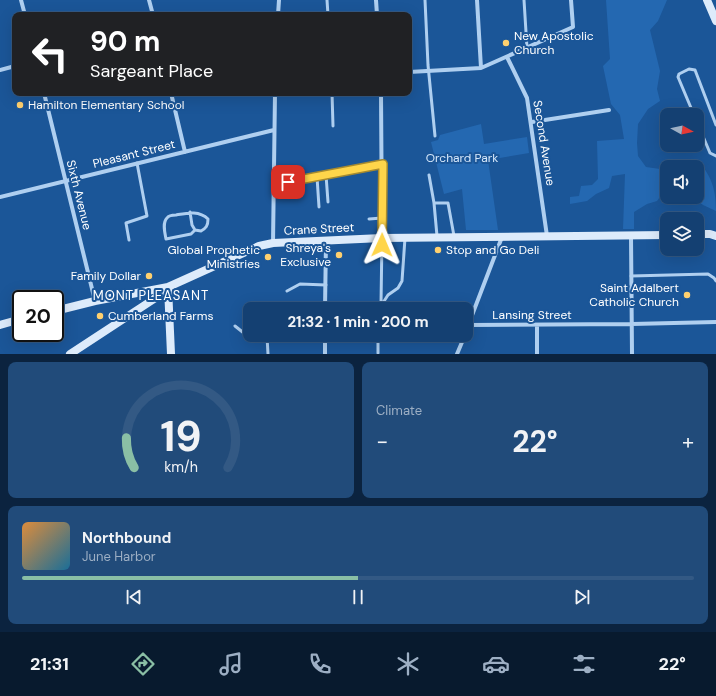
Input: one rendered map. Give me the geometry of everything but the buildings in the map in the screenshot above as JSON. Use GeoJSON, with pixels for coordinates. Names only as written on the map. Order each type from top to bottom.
{"type":"FeatureCollection","features":[{"type":"Feature","properties":{"kind":"street"},"geometry":{"type":"LineString","coordinates":[[21,0],[24,12]]}},
{"type":"Feature","properties":{"kind":"street"},"geometry":{"type":"LineString","coordinates":[[149,0],[152,12]]}},
{"type":"Feature","properties":{"kind":"street"},"geometry":{"type":"LineString","coordinates":[[278,12],[279,0]]}},
{"type":"Feature","properties":{"kind":"street"},"geometry":{"type":"LineString","coordinates":[[376,0],[377,12]]}},
{"type":"Feature","properties":{"kind":"street"},"geometry":{"type":"LineString","coordinates":[[477,0],[481,68]]}},
{"type":"Feature","properties":{"kind":"street"},"geometry":{"type":"LineString","coordinates":[[412,72],[481,68],[528,48],[573,27],[571,0]]}},
{"type":"Feature","properties":{"kind":"street"},"geometry":{"type":"LineString","coordinates":[[707,0],[716,21]]}},
{"type":"Feature","properties":{"kind":"street","name":"Second Avenue"},"geometry":{"type":"LineString","coordinates":[[507,57],[528,98],[546,236]]}},
{"type":"Feature","properties":{"kind":"street"},"geometry":{"type":"LineString","coordinates":[[0,70],[12,67]]}},
{"type":"Feature","properties":{"kind":"street","name":"Sixth Avenue"},"geometry":{"type":"LineString","coordinates":[[45,96],[95,301]]}},
{"type":"Feature","properties":{"kind":"street"},"geometry":{"type":"LineString","coordinates":[[172,96],[185,152]]}},
{"type":"Feature","properties":{"kind":"street"},"geometry":{"type":"LineString","coordinates":[[273,243],[275,96]]}},
{"type":"Feature","properties":{"kind":"street"},"geometry":{"type":"LineString","coordinates":[[382,96],[382,238]]}},
{"type":"Feature","properties":{"kind":"street"},"geometry":{"type":"LineString","coordinates":[[532,122],[609,110]]}},
{"type":"Feature","properties":{"kind":"street","name":"Pleasant Street"},"geometry":{"type":"LineString","coordinates":[[0,197],[274,130]]}},
{"type":"Feature","properties":{"kind":"street"},"geometry":{"type":"LineString","coordinates":[[273,185],[383,164]]}},
{"type":"Feature","properties":{"kind":"street"},"geometry":{"type":"LineString","coordinates":[[704,234],[716,236]]}},
{"type":"Feature","properties":{"kind":"street","name":"Crane Street"},"geometry":{"type":"LineString","coordinates":[[64,309],[95,301],[168,287],[259,246],[273,243],[382,238],[660,235]]}},
{"type":"Feature","properties":{"kind":"street"},"geometry":{"type":"LineString","coordinates":[[631,236],[632,354]]}},
{"type":"Feature","properties":{"kind":"street"},"geometry":{"type":"LineString","coordinates":[[473,312],[502,237]]}},
{"type":"Feature","properties":{"kind":"street"},"geometry":{"type":"LineString","coordinates":[[325,302],[326,240]]}},
{"type":"Feature","properties":{"kind":"street"},"geometry":{"type":"LineString","coordinates":[[70,354],[154,300],[168,287]]}},
{"type":"Feature","properties":{"kind":"street"},"geometry":{"type":"LineString","coordinates":[[168,287],[170,354]]}},
{"type":"Feature","properties":{"kind":"street"},"geometry":{"type":"LineString","coordinates":[[0,325],[12,322]]}},
{"type":"Feature","properties":{"kind":"street","name":"Lansing Street"},"geometry":{"type":"LineString","coordinates":[[473,325],[716,322]]}},
{"type":"Feature","properties":{"kind":"street"},"geometry":{"type":"LineString","coordinates":[[537,325],[537,354]]}},
{"type":"Feature","properties":{"kind":"street"},"geometry":{"type":"LineString","coordinates":[[325,342],[325,354]]}},
{"type":"Feature","properties":{"kind":"street"},"geometry":{"type":"LineString","coordinates":[[457,354],[462,342]]}},
{"type":"Feature","properties":{"kind":"lane"},"geometry":{"type":"LineString","coordinates":[[327,0],[328,12]]}},
{"type":"Feature","properties":{"kind":"lane"},"geometry":{"type":"LineString","coordinates":[[425,0],[429,71],[435,136]]}},
{"type":"Feature","properties":{"kind":"lane"},"geometry":{"type":"LineString","coordinates":[[524,0],[528,48]]}},
{"type":"Feature","properties":{"kind":"lane"},"geometry":{"type":"LineString","coordinates":[[691,108],[678,77],[679,74],[689,69],[694,70],[716,124]]}},
{"type":"Feature","properties":{"kind":"lane"},"geometry":{"type":"LineString","coordinates":[[332,96],[333,126]]}},
{"type":"Feature","properties":{"kind":"lane"},"geometry":{"type":"LineString","coordinates":[[704,139],[710,154],[716,156]]}},
{"type":"Feature","properties":{"kind":"lane"},"geometry":{"type":"LineString","coordinates":[[129,240],[126,223],[147,216],[137,163]]}},
{"type":"Feature","properties":{"kind":"lane"},"geometry":{"type":"LineString","coordinates":[[326,175],[328,202]]}},
{"type":"Feature","properties":{"kind":"lane"},"geometry":{"type":"LineString","coordinates":[[429,175],[434,204],[437,238]]}},
{"type":"Feature","properties":{"kind":"lane"},"geometry":{"type":"LineString","coordinates":[[317,177],[319,207]]}},
{"type":"Feature","properties":{"kind":"lane"},"geometry":{"type":"LineString","coordinates":[[434,204],[448,203],[454,237]]}},
{"type":"Feature","properties":{"kind":"lane"},"geometry":{"type":"LineString","coordinates":[[190,212],[192,225],[195,230],[200,232],[205,229],[208,224],[208,219],[204,215],[190,212],[169,216],[166,218],[164,223],[166,239],[192,234],[195,230]]}},
{"type":"Feature","properties":{"kind":"lane"},"geometry":{"type":"LineString","coordinates":[[369,219],[382,218]]}},
{"type":"Feature","properties":{"kind":"lane"},"geometry":{"type":"LineString","coordinates":[[380,302],[382,238]]}},
{"type":"Feature","properties":{"kind":"lane"},"geometry":{"type":"LineString","coordinates":[[383,302],[388,295],[398,288],[402,281],[405,238]]}},
{"type":"Feature","properties":{"kind":"lane"},"geometry":{"type":"LineString","coordinates":[[631,276],[708,274],[716,281]]}},
{"type":"Feature","properties":{"kind":"lane"},"geometry":{"type":"LineString","coordinates":[[287,292],[300,284],[326,285]]}},
{"type":"Feature","properties":{"kind":"lane"},"geometry":{"type":"LineString","coordinates":[[235,326],[243,332]]}},
{"type":"Feature","properties":{"kind":"lane"},"geometry":{"type":"LineString","coordinates":[[267,342],[268,354]]}},
{"type":"Feature","properties":{"kind":"lane"},"geometry":{"type":"LineString","coordinates":[[378,342],[378,353]]}},
{"type":"Feature","properties":{"kind":"green space"},"geometry":{"type":"Polygon","coordinates":[[[606,0],[667,0],[658,21],[650,30],[660,71],[657,89],[660,101],[648,109],[638,124],[637,143],[638,156],[646,167],[660,169],[660,197],[657,201],[647,204],[634,212],[634,229],[623,229],[625,174],[612,176],[609,188],[596,194],[587,201],[570,204],[570,197],[579,196],[581,186],[592,185],[598,179],[597,141],[624,139],[620,115],[611,104],[603,66],[610,59],[606,0]]]}},
{"type":"Feature","properties":{"kind":"green space","name":"Orchard Park"},"geometry":{"type":"Polygon","coordinates":[[[481,124],[484,144],[527,137],[529,153],[488,160],[498,230],[466,230],[462,189],[444,194],[431,142],[438,140],[440,135],[481,124]]]}},
{"type":"Feature","properties":{"kind":"green space"},"geometry":{"type":"Polygon","coordinates":[[[704,168],[714,189],[716,211],[702,204],[704,204],[704,168]]]}},
{"type":"Feature","properties":{"kind":"place","name":"New Apostolic Church"},"geometry":{"type":"Point","coordinates":[506,43]}},
{"type":"Feature","properties":{"kind":"place","name":"Hamilton Elementary School"},"geometry":{"type":"Point","coordinates":[20,105]}},
{"type":"Feature","properties":{"kind":"place","name":"Stop and Go Deli"},"geometry":{"type":"Point","coordinates":[438,250]}},
{"type":"Feature","properties":{"kind":"place","name":"Shreya's Exclusive"},"geometry":{"type":"Point","coordinates":[339,255]}},
{"type":"Feature","properties":{"kind":"place","name":"Global Prophetic Ministries"},"geometry":{"type":"Point","coordinates":[268,257]}},
{"type":"Feature","properties":{"kind":"place","name":"Family Dollar"},"geometry":{"type":"Point","coordinates":[149,276]}},
{"type":"Feature","properties":{"kind":"place","name":"Saint Adalbert Catholic Church"},"geometry":{"type":"Point","coordinates":[687,295]}},
{"type":"Feature","properties":{"kind":"place","name":"Cumberland Farms"},"geometry":{"type":"Point","coordinates":[100,316]}},
{"type":"Feature","properties":{"kind":"district","name":"MONT PLEASANT"},"geometry":{"type":"Point","coordinates":[151,295]}},
{"type":"Feature","properties":{"kind":"route"},"geometry":{"type":"LineString","coordinates":[[288,182],[383,164],[382,245]]}}]}
